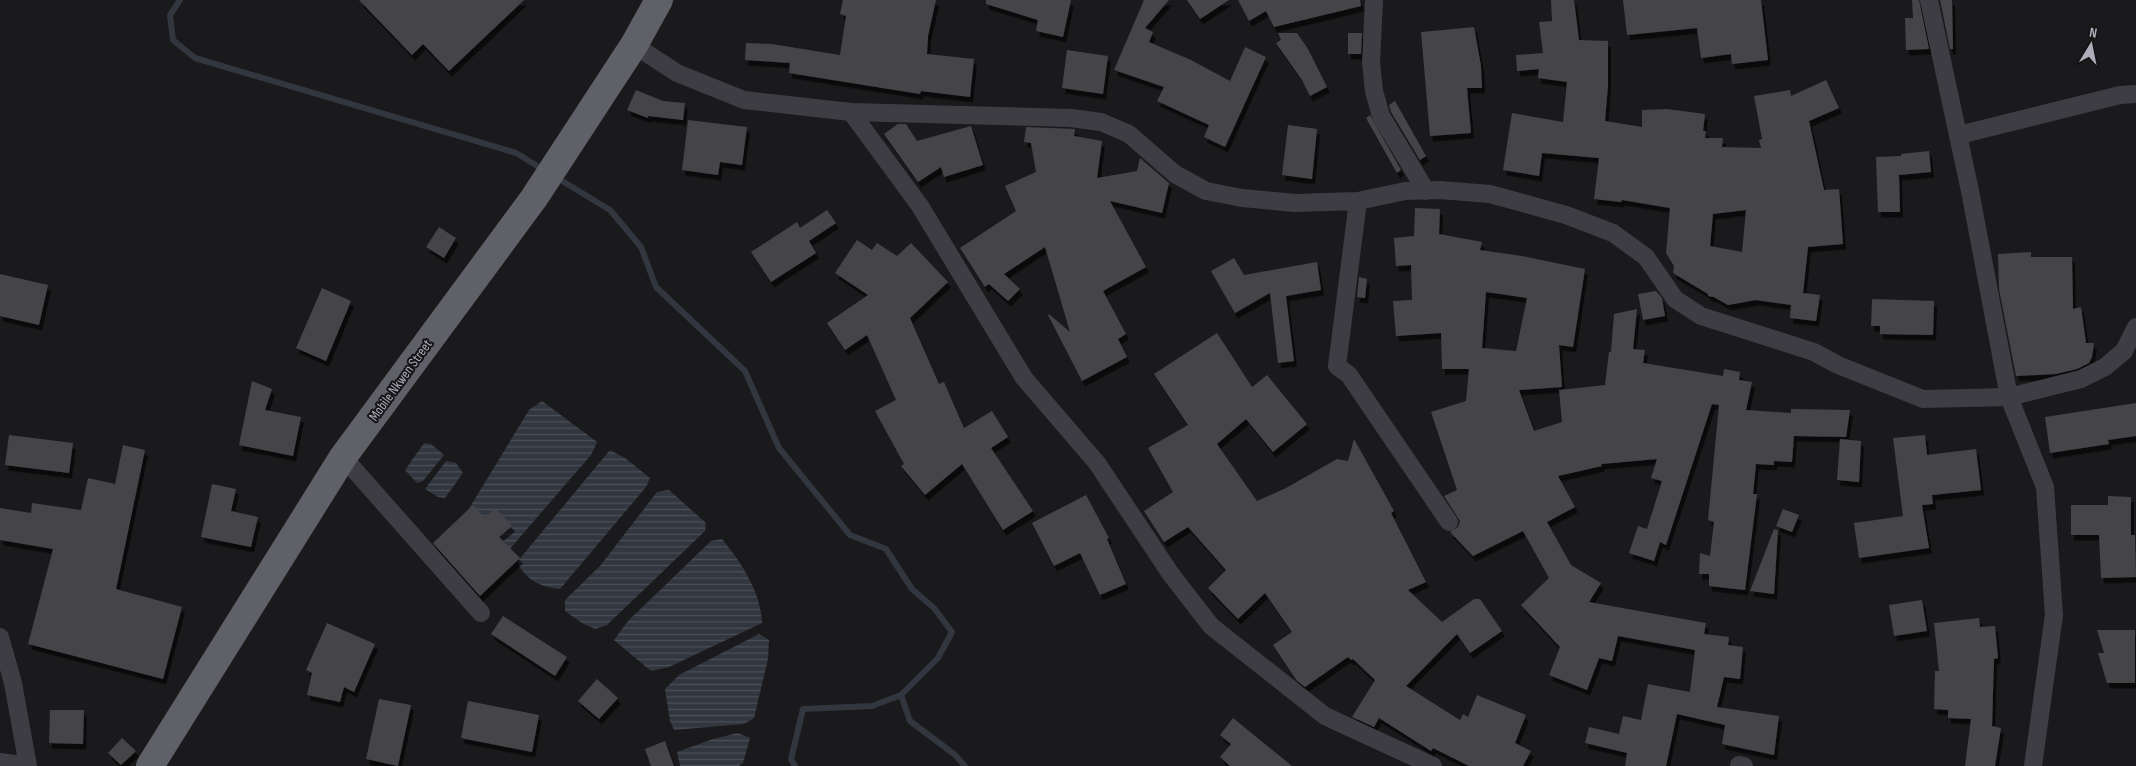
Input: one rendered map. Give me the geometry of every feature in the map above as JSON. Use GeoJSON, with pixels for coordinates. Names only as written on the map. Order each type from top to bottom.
{"type":"FeatureCollection","features":[{"type":"Feature","properties":{"kind":"highway","name":"Mobile Nkwen Street"},"geometry":{"type":"LineString","coordinates":[[150,766],[343,457],[567,151],[634,45],[659,0]]}},
{"type":"Feature","properties":{"kind":"street"},"geometry":{"type":"LineString","coordinates":[[1374,0],[1371,62],[1374,91],[1381,116],[1426,190]]}},
{"type":"Feature","properties":{"kind":"street"},"geometry":{"type":"LineString","coordinates":[[1929,0],[1959,135],[2009,397],[2045,487],[2054,615],[2034,766]]}},
{"type":"Feature","properties":{"kind":"street"},"geometry":{"type":"LineString","coordinates":[[634,45],[677,73],[744,100],[851,112],[1071,118],[1101,122],[1129,134],[1175,174],[1206,192],[1242,198],[1295,203],[1358,201],[1405,191],[1426,190],[1490,194],[1566,214],[1613,233],[1646,257],[1674,299],[1701,316],[1814,352],[1838,365],[1923,399],[2009,397],[2081,379],[2105,367],[2124,351],[2136,327]]}},
{"type":"Feature","properties":{"kind":"street"},"geometry":{"type":"LineString","coordinates":[[1959,135],[2120,96],[2136,94]]}},
{"type":"Feature","properties":{"kind":"street"},"geometry":{"type":"LineString","coordinates":[[851,112],[920,206],[1024,378],[1097,464],[1170,573],[1211,626],[1325,716],[1433,766]]}},
{"type":"Feature","properties":{"kind":"street"},"geometry":{"type":"LineString","coordinates":[[1358,201],[1337,366],[1349,375],[1449,522]]}},
{"type":"Feature","properties":{"kind":"street"},"geometry":{"type":"LineString","coordinates":[[343,457],[481,613]]}},
{"type":"Feature","properties":{"kind":"street"},"geometry":{"type":"LineString","coordinates":[[0,637],[13,683],[28,766]]}},
{"type":"Feature","properties":{"kind":"street"},"geometry":{"type":"LineString","coordinates":[[0,764],[14,766]]}},
{"type":"Feature","properties":{"kind":"shaded area"},"geometry":{"type":"Polygon","coordinates":[[[542,401],[597,442],[591,455],[501,559],[459,525],[529,410],[542,401]]]}},
{"type":"Feature","properties":{"kind":"shaded area"},"geometry":{"type":"Polygon","coordinates":[[[424,443],[431,444],[444,455],[423,481],[417,483],[405,470],[424,443]]]}},
{"type":"Feature","properties":{"kind":"shaded area"},"geometry":{"type":"Polygon","coordinates":[[[610,450],[625,458],[650,478],[646,487],[560,589],[534,582],[525,574],[517,562],[610,450]]]}},
{"type":"Feature","properties":{"kind":"shaded area"},"geometry":{"type":"Polygon","coordinates":[[[446,461],[456,463],[463,473],[445,498],[438,497],[425,489],[446,461]]]}},
{"type":"Feature","properties":{"kind":"shaded area"},"geometry":{"type":"Polygon","coordinates":[[[669,490],[706,523],[705,531],[607,625],[595,629],[582,623],[565,611],[565,600],[600,566],[657,492],[669,490]]]}},
{"type":"Feature","properties":{"kind":"shaded area"},"geometry":{"type":"Polygon","coordinates":[[[722,539],[749,578],[758,600],[762,623],[669,667],[651,671],[614,640],[628,621],[711,541],[722,539]]]}},
{"type":"Feature","properties":{"kind":"shaded area"},"geometry":{"type":"Polygon","coordinates":[[[759,634],[769,640],[768,659],[754,718],[744,724],[674,730],[670,721],[665,689],[679,675],[759,634]]]}},
{"type":"Feature","properties":{"kind":"shaded area"},"geometry":{"type":"Polygon","coordinates":[[[738,733],[750,738],[743,763],[739,766],[680,766],[677,752],[713,739],[738,733]]]}},
{"type":"Feature","properties":{"kind":"building"},"geometry":{"type":"Polygon","coordinates":[[[359,0],[524,0],[449,71],[423,44],[412,55],[359,0]]]}},
{"type":"Feature","properties":{"kind":"building"},"geometry":{"type":"Polygon","coordinates":[[[843,0],[936,0],[928,36],[927,54],[974,59],[970,97],[921,91],[920,94],[789,73],[790,63],[745,60],[746,43],[772,44],[840,55],[846,16],[840,14],[843,0]]]}},
{"type":"Feature","properties":{"kind":"building"},"geometry":{"type":"Polygon","coordinates":[[[986,0],[1071,0],[1063,37],[1036,31],[1038,20],[986,4],[986,0]]]}},
{"type":"Feature","properties":{"kind":"building"},"geometry":{"type":"Polygon","coordinates":[[[1144,0],[1169,0],[1145,28],[1153,32],[1149,42],[1191,60],[1230,81],[1245,47],[1266,57],[1225,147],[1204,137],[1209,125],[1157,101],[1164,87],[1114,70],[1144,0]]]}},
{"type":"Feature","properties":{"kind":"building"},"geometry":{"type":"Polygon","coordinates":[[[1187,0],[1229,0],[1200,19],[1187,0]]]}},
{"type":"Feature","properties":{"kind":"building"},"geometry":{"type":"Polygon","coordinates":[[[1238,0],[1360,0],[1361,6],[1274,27],[1266,11],[1249,21],[1238,0]]]}},
{"type":"Feature","properties":{"kind":"building"},"geometry":{"type":"Polygon","coordinates":[[[1551,0],[1574,0],[1579,40],[1608,41],[1608,85],[1605,121],[1642,127],[1642,110],[1667,109],[1705,114],[1703,131],[1706,131],[1705,138],[1723,138],[1722,147],[1761,148],[1759,140],[1762,139],[1754,96],[1790,90],[1791,96],[1826,80],[1839,108],[1809,121],[1824,190],[1839,189],[1843,244],[1808,247],[1803,293],[1820,295],[1816,321],[1790,318],[1791,305],[1756,300],[1728,305],[1714,297],[1708,296],[1708,294],[1673,273],[1674,266],[1666,253],[1670,208],[1622,200],[1621,202],[1594,199],[1599,158],[1542,153],[1539,176],[1503,170],[1512,113],[1563,122],[1567,82],[1538,78],[1539,69],[1517,71],[1516,55],[1543,53],[1539,22],[1552,21],[1551,0]],[[1746,210],[1713,214],[1710,246],[1742,252],[1746,210]]]}},
{"type":"Feature","properties":{"kind":"building"},"geometry":{"type":"Polygon","coordinates":[[[1623,0],[1761,0],[1768,60],[1732,64],[1731,54],[1701,58],[1697,28],[1627,35],[1623,0]]]}},
{"type":"Feature","properties":{"kind":"building"},"geometry":{"type":"Polygon","coordinates":[[[1912,0],[1919,0],[1929,49],[1906,50],[1905,18],[1913,18],[1912,0]]]}},
{"type":"Feature","properties":{"kind":"building"},"geometry":{"type":"Polygon","coordinates":[[[1940,0],[1952,0],[1953,49],[1950,49],[1940,0]]]}},
{"type":"Feature","properties":{"kind":"building"},"geometry":{"type":"Polygon","coordinates":[[[1474,27],[1481,66],[1482,88],[1467,88],[1471,133],[1430,136],[1421,32],[1474,27]]]}},
{"type":"Feature","properties":{"kind":"building"},"geometry":{"type":"Polygon","coordinates":[[[1278,33],[1297,33],[1308,49],[1327,87],[1310,96],[1302,80],[1276,43],[1281,40],[1278,33]]]}},
{"type":"Feature","properties":{"kind":"building"},"geometry":{"type":"Polygon","coordinates":[[[1348,33],[1362,33],[1361,54],[1348,54],[1348,33]]]}},
{"type":"Feature","properties":{"kind":"building"},"geometry":{"type":"Polygon","coordinates":[[[1067,50],[1108,56],[1103,94],[1062,88],[1067,50]]]}},
{"type":"Feature","properties":{"kind":"building"},"geometry":{"type":"Polygon","coordinates":[[[636,90],[663,101],[685,103],[683,120],[648,116],[648,118],[627,110],[636,90]]]}},
{"type":"Feature","properties":{"kind":"building"},"geometry":{"type":"Polygon","coordinates":[[[1395,101],[1426,156],[1420,160],[1391,112],[1389,105],[1395,101]]]}},
{"type":"Feature","properties":{"kind":"building"},"geometry":{"type":"Polygon","coordinates":[[[1370,115],[1401,170],[1397,173],[1366,118],[1370,115]]]}},
{"type":"Feature","properties":{"kind":"building"},"geometry":{"type":"Polygon","coordinates":[[[688,120],[747,127],[742,165],[720,162],[718,175],[682,170],[688,120]]]}},
{"type":"Feature","properties":{"kind":"building"},"geometry":{"type":"Polygon","coordinates":[[[898,124],[906,124],[917,141],[971,126],[983,165],[944,177],[941,167],[918,182],[884,134],[898,124]]]}},
{"type":"Feature","properties":{"kind":"building"},"geometry":{"type":"Polygon","coordinates":[[[1288,125],[1317,129],[1312,179],[1282,175],[1288,125]]]}},
{"type":"Feature","properties":{"kind":"building"},"geometry":{"type":"Polygon","coordinates":[[[1026,127],[1075,129],[1074,136],[1102,141],[1097,178],[1137,171],[1140,158],[1169,183],[1162,213],[1110,201],[1146,267],[1103,291],[1126,334],[1118,339],[1127,357],[1082,381],[1048,315],[1070,332],[1045,247],[1004,274],[1020,289],[1008,301],[989,284],[985,287],[960,248],[1016,211],[1005,186],[1036,172],[1031,143],[1024,142],[1026,127]]]}},
{"type":"Feature","properties":{"kind":"building"},"geometry":{"type":"Polygon","coordinates":[[[1929,151],[1931,172],[1899,175],[1900,212],[1878,212],[1876,157],[1901,156],[1901,154],[1929,151]]]}},
{"type":"Feature","properties":{"kind":"building"},"geometry":{"type":"Polygon","coordinates":[[[1415,208],[1440,209],[1439,234],[1482,242],[1480,250],[1522,256],[1585,269],[1573,347],[1559,345],[1562,387],[1519,390],[1534,431],[1562,422],[1559,390],[1605,385],[1609,352],[1611,352],[1614,314],[1637,309],[1633,349],[1645,350],[1643,363],[1723,376],[1724,369],[1740,372],[1739,380],[1752,382],[1746,410],[1791,413],[1791,409],[1850,410],[1846,437],[1794,436],[1792,462],[1774,461],[1774,465],[1756,464],[1753,494],[1757,494],[1745,590],[1709,586],[1709,574],[1699,574],[1700,553],[1710,556],[1714,522],[1708,520],[1719,405],[1712,404],[1666,545],[1660,542],[1654,561],[1629,553],[1638,526],[1647,529],[1662,481],[1651,478],[1657,459],[1601,464],[1602,466],[1558,476],[1575,507],[1547,522],[1571,565],[1601,583],[1589,602],[1706,623],[1704,634],[1729,637],[1728,645],[1743,647],[1740,679],[1724,677],[1717,707],[1779,716],[1774,755],[1722,744],[1725,725],[1677,714],[1666,766],[1625,766],[1627,753],[1585,743],[1589,727],[1619,734],[1623,716],[1641,720],[1648,684],[1690,692],[1695,650],[1618,636],[1612,661],[1599,658],[1587,690],[1549,675],[1560,647],[1521,605],[1549,578],[1523,531],[1473,556],[1450,532],[1458,527],[1460,521],[1444,496],[1457,490],[1431,412],[1466,401],[1469,369],[1442,369],[1441,333],[1396,336],[1393,301],[1412,300],[1411,265],[1396,266],[1394,238],[1414,236],[1415,208]],[[1486,292],[1482,348],[1516,351],[1527,298],[1486,292]]]}},
{"type":"Feature","properties":{"kind":"building"},"geometry":{"type":"Polygon","coordinates":[[[827,210],[836,223],[809,241],[816,253],[771,282],[751,252],[797,222],[800,228],[827,210]]]}},
{"type":"Feature","properties":{"kind":"building"},"geometry":{"type":"Polygon","coordinates":[[[439,227],[456,238],[444,258],[426,247],[439,227]]]}},
{"type":"Feature","properties":{"kind":"building"},"geometry":{"type":"Polygon","coordinates":[[[857,240],[872,250],[877,243],[897,256],[911,243],[948,282],[910,318],[939,384],[944,382],[964,428],[992,411],[1008,437],[991,448],[1033,511],[1003,530],[962,464],[925,495],[901,466],[904,464],[875,411],[896,400],[867,335],[845,350],[827,323],[868,295],[835,273],[857,240]]]}},
{"type":"Feature","properties":{"kind":"building"},"geometry":{"type":"Polygon","coordinates":[[[2031,252],[2031,257],[2072,257],[2073,309],[2081,307],[2086,343],[2094,343],[2089,363],[2077,369],[2056,374],[2016,376],[1999,289],[1998,254],[2031,252]]]}},
{"type":"Feature","properties":{"kind":"building"},"geometry":{"type":"Polygon","coordinates":[[[1234,258],[1244,275],[1317,262],[1321,290],[1286,296],[1294,361],[1278,363],[1270,293],[1235,313],[1211,271],[1234,258]]]}},
{"type":"Feature","properties":{"kind":"building"},"geometry":{"type":"Polygon","coordinates":[[[0,274],[48,285],[39,325],[0,316],[0,274]]]}},
{"type":"Feature","properties":{"kind":"building"},"geometry":{"type":"Polygon","coordinates":[[[1359,277],[1367,279],[1365,298],[1357,297],[1359,277]]]}},
{"type":"Feature","properties":{"kind":"building"},"geometry":{"type":"Polygon","coordinates":[[[322,288],[351,301],[326,361],[296,348],[322,288]]]}},
{"type":"Feature","properties":{"kind":"building"},"geometry":{"type":"Polygon","coordinates":[[[1656,291],[1662,298],[1665,316],[1643,320],[1638,294],[1656,291]]]}},
{"type":"Feature","properties":{"kind":"building"},"geometry":{"type":"Polygon","coordinates":[[[1872,299],[1934,301],[1933,335],[1880,334],[1880,326],[1871,326],[1872,299]]]}},
{"type":"Feature","properties":{"kind":"building"},"geometry":{"type":"Polygon","coordinates":[[[1217,333],[1252,387],[1267,375],[1307,424],[1273,452],[1246,419],[1217,444],[1257,501],[1286,488],[1337,459],[1348,461],[1354,439],[1394,511],[1391,513],[1426,582],[1408,590],[1442,622],[1474,599],[1480,599],[1502,631],[1470,653],[1457,634],[1406,686],[1460,720],[1463,714],[1468,717],[1477,695],[1526,715],[1515,743],[1531,751],[1523,766],[1469,766],[1433,748],[1431,751],[1379,718],[1374,727],[1352,717],[1375,680],[1353,659],[1351,660],[1348,657],[1305,687],[1297,681],[1273,645],[1292,632],[1265,593],[1238,619],[1208,588],[1226,570],[1188,527],[1164,542],[1144,511],[1173,492],[1148,448],[1188,425],[1154,374],[1217,333]]]}},
{"type":"Feature","properties":{"kind":"building"},"geometry":{"type":"Polygon","coordinates":[[[252,381],[272,389],[265,410],[301,417],[293,456],[239,445],[252,381]]]}},
{"type":"Feature","properties":{"kind":"building"},"geometry":{"type":"Polygon","coordinates":[[[2136,403],[2136,436],[2108,440],[2109,444],[2050,453],[2045,417],[2136,403]]]}},
{"type":"Feature","properties":{"kind":"building"},"geometry":{"type":"Polygon","coordinates":[[[9,435],[73,443],[69,473],[5,465],[9,435]]]}},
{"type":"Feature","properties":{"kind":"building"},"geometry":{"type":"Polygon","coordinates":[[[1925,435],[1927,455],[1976,449],[1981,490],[1932,495],[1933,504],[1922,505],[1929,548],[1859,558],[1854,523],[1903,516],[1893,438],[1925,435]]]}},
{"type":"Feature","properties":{"kind":"building"},"geometry":{"type":"Polygon","coordinates":[[[1840,439],[1861,441],[1859,482],[1837,480],[1840,439]]]}},
{"type":"Feature","properties":{"kind":"building"},"geometry":{"type":"Polygon","coordinates":[[[123,445],[145,450],[116,589],[182,607],[163,679],[28,644],[53,549],[0,540],[0,508],[31,513],[32,503],[81,510],[88,478],[115,484],[123,445]]]}},
{"type":"Feature","properties":{"kind":"building"},"geometry":{"type":"Polygon","coordinates":[[[212,484],[236,489],[231,511],[258,517],[251,547],[201,537],[212,484]]]}},
{"type":"Feature","properties":{"kind":"building"},"geometry":{"type":"Polygon","coordinates":[[[1086,495],[1109,538],[1107,539],[1126,584],[1100,595],[1080,553],[1054,566],[1032,523],[1086,495]]]}},
{"type":"Feature","properties":{"kind":"building"},"geometry":{"type":"Polygon","coordinates":[[[2108,496],[2131,497],[2131,535],[2135,535],[2136,577],[2101,578],[2099,535],[2071,535],[2071,505],[2108,505],[2108,496]]]}},
{"type":"Feature","properties":{"kind":"building"},"geometry":{"type":"Polygon","coordinates":[[[473,505],[485,518],[495,508],[512,526],[499,537],[520,558],[480,596],[433,543],[473,505]]]}},
{"type":"Feature","properties":{"kind":"building"},"geometry":{"type":"Polygon","coordinates":[[[1783,509],[1799,515],[1792,532],[1776,526],[1783,509]]]}},
{"type":"Feature","properties":{"kind":"building"},"geometry":{"type":"Polygon","coordinates":[[[1774,529],[1778,530],[1774,594],[1750,591],[1774,529]]]}},
{"type":"Feature","properties":{"kind":"building"},"geometry":{"type":"Polygon","coordinates":[[[1922,600],[1927,631],[1894,636],[1889,605],[1922,600]]]}},
{"type":"Feature","properties":{"kind":"building"},"geometry":{"type":"Polygon","coordinates":[[[503,616],[567,657],[555,676],[491,634],[503,616]]]}},
{"type":"Feature","properties":{"kind":"building"},"geometry":{"type":"Polygon","coordinates":[[[1979,618],[1980,627],[1995,626],[1998,658],[1994,659],[1992,726],[2001,728],[1995,766],[1965,766],[1971,719],[1948,718],[1948,710],[1934,709],[1935,671],[1939,671],[1934,623],[1979,618]]]}},
{"type":"Feature","properties":{"kind":"building"},"geometry":{"type":"Polygon","coordinates":[[[327,623],[375,644],[354,692],[344,687],[340,702],[307,695],[312,673],[306,670],[327,623]]]}},
{"type":"Feature","properties":{"kind":"building"},"geometry":{"type":"Polygon","coordinates":[[[2097,630],[2135,630],[2135,683],[2107,683],[2098,653],[2104,653],[2097,630]]]}},
{"type":"Feature","properties":{"kind":"building"},"geometry":{"type":"Polygon","coordinates":[[[597,679],[618,698],[599,719],[578,701],[597,679]]]}},
{"type":"Feature","properties":{"kind":"building"},"geometry":{"type":"Polygon","coordinates":[[[379,699],[411,705],[398,766],[366,759],[379,699]]]}},
{"type":"Feature","properties":{"kind":"building"},"geometry":{"type":"Polygon","coordinates":[[[468,701],[539,715],[532,752],[461,738],[468,701]]]}},
{"type":"Feature","properties":{"kind":"building"},"geometry":{"type":"Polygon","coordinates":[[[50,710],[84,710],[83,744],[49,743],[50,710]]]}},
{"type":"Feature","properties":{"kind":"building"},"geometry":{"type":"Polygon","coordinates":[[[1233,718],[1292,766],[1230,766],[1220,757],[1231,744],[1220,735],[1233,718]]]}},
{"type":"Feature","properties":{"kind":"building"},"geometry":{"type":"Polygon","coordinates":[[[122,738],[136,751],[121,765],[108,753],[122,738]]]}},
{"type":"Feature","properties":{"kind":"building"},"geometry":{"type":"Polygon","coordinates":[[[665,741],[674,766],[651,766],[645,749],[665,741]]]}},
{"type":"Feature","properties":{"kind":"waterway"},"geometry":{"type":"LineString","coordinates":[[180,0],[170,15],[173,40],[195,58],[516,153],[544,170]]}},
{"type":"Feature","properties":{"kind":"waterway"},"geometry":{"type":"LineString","coordinates":[[554,176],[610,210],[641,247],[656,287],[745,371],[779,448],[850,535],[886,549],[912,589],[934,608],[952,632],[938,658],[901,695],[910,721],[954,754],[965,766]]}},
{"type":"Feature","properties":{"kind":"waterway"},"geometry":{"type":"LineString","coordinates":[[795,766],[791,759],[803,709],[872,706],[901,695]]}}]}
